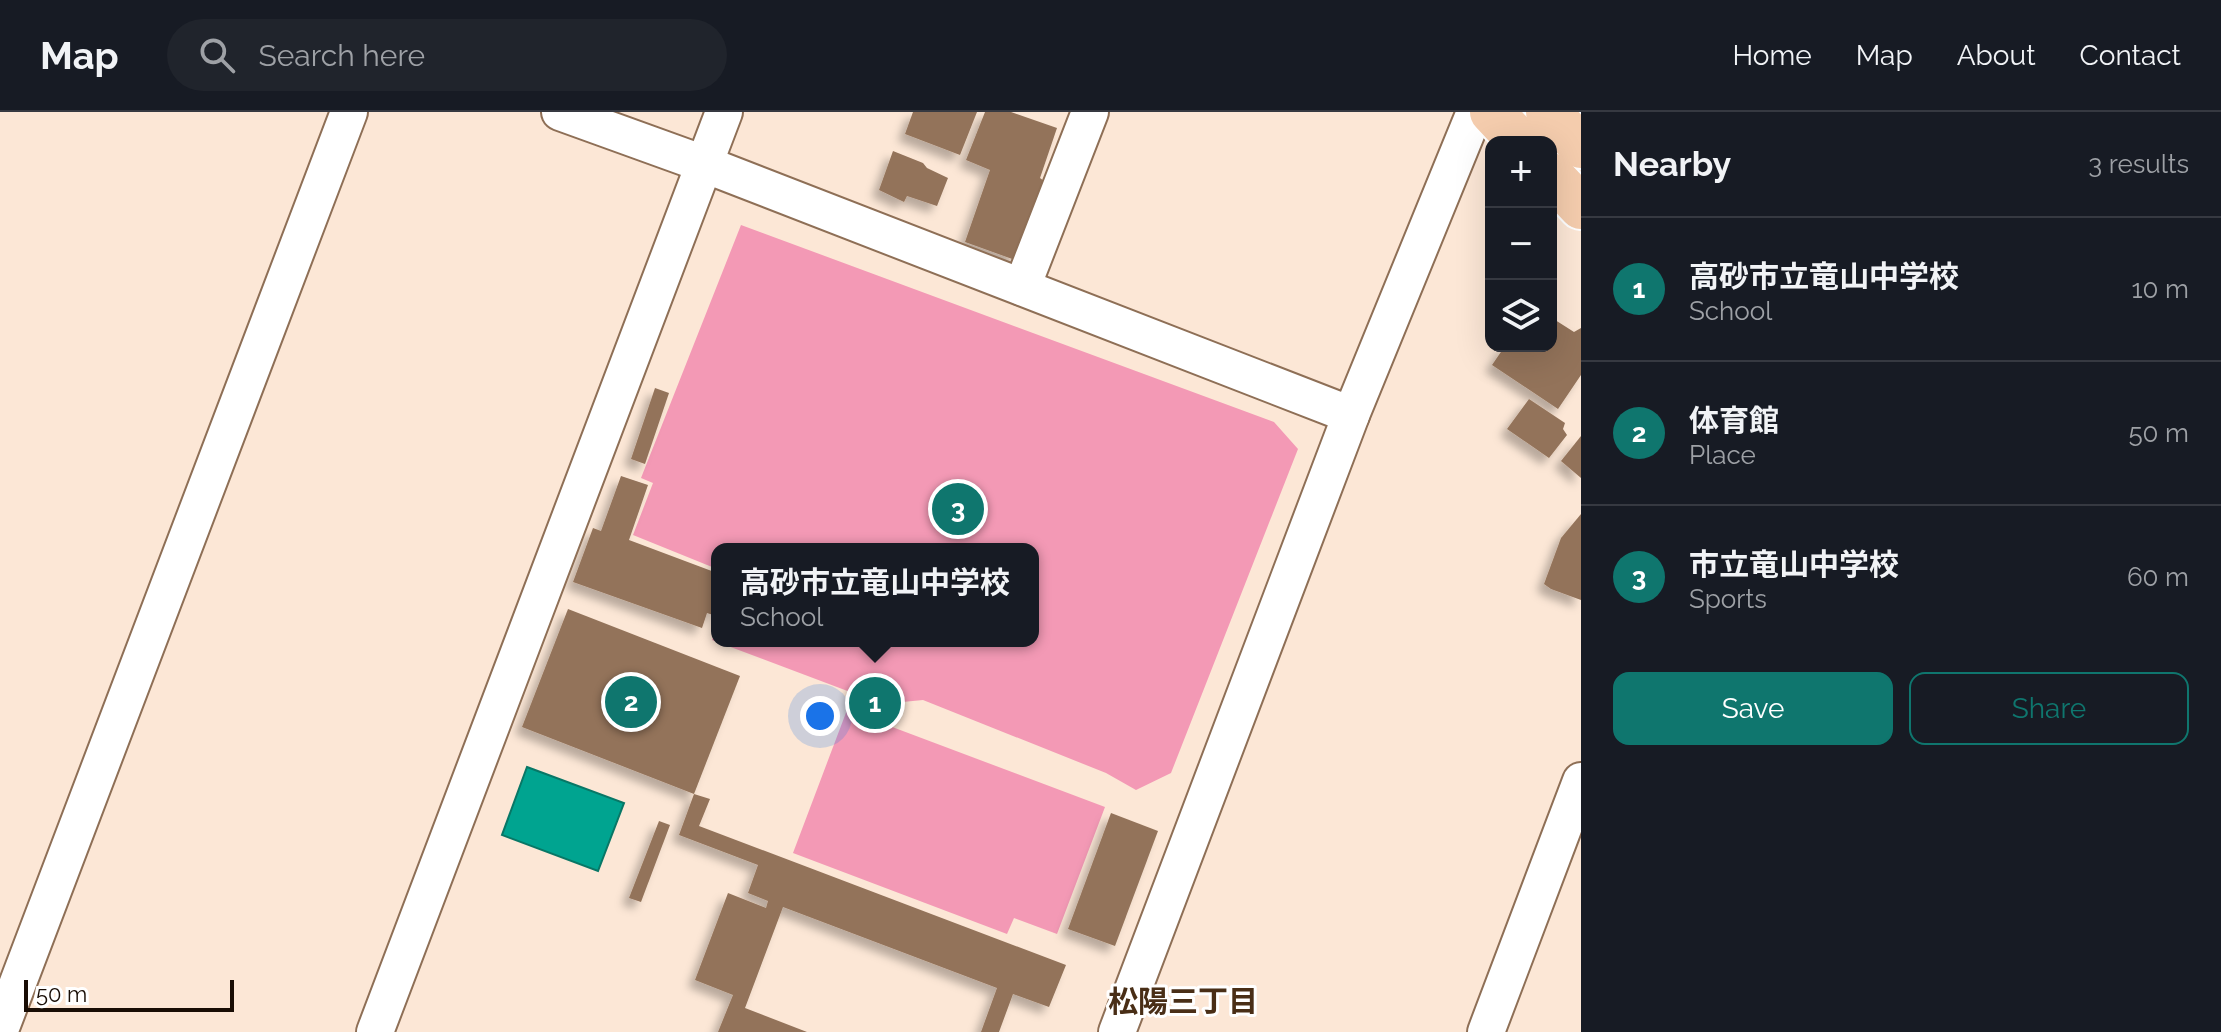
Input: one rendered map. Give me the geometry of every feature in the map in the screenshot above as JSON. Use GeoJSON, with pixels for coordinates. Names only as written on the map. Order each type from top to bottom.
{"type":"FeatureCollection","features":[{"type":"Feature","properties":{"kind":"highway"},"geometry":{"type":"LineString","coordinates":[[1492,112],[1514,136]]}},
{"type":"Feature","properties":{"kind":"highway"},"geometry":{"type":"LineString","coordinates":[[1548,112],[1581,146]]}},
{"type":"Feature","properties":{"kind":"highway"},"geometry":{"type":"LineString","coordinates":[[1557,181],[1581,207]]}},
{"type":"Feature","properties":{"kind":"street"},"geometry":{"type":"LineString","coordinates":[[2,1031],[349,112]]}},
{"type":"Feature","properties":{"kind":"street"},"geometry":{"type":"LineString","coordinates":[[560,112],[704,164],[1351,415]]}},
{"type":"Feature","properties":{"kind":"street"},"geometry":{"type":"LineString","coordinates":[[375,1032],[724,112]]}},
{"type":"Feature","properties":{"kind":"street"},"geometry":{"type":"LineString","coordinates":[[1022,287],[1090,112]]}},
{"type":"Feature","properties":{"kind":"street"},"geometry":{"type":"LineString","coordinates":[[1117,1032],[1351,415],[1475,112]]}},
{"type":"Feature","properties":{"kind":"street"},"geometry":{"type":"LineString","coordinates":[[1486,1032],[1581,781]]}},
{"type":"Feature","properties":{"kind":"shaded area"},"geometry":{"type":"Polygon","coordinates":[[[741,225],[1274,422],[1298,449],[1171,773],[1136,790],[1106,773],[923,700],[882,704],[731,647],[1039,647],[1039,543],[711,543],[711,567],[633,535],[653,483],[641,478],[741,225]]]}},
{"type":"Feature","properties":{"kind":"shaded area"},"geometry":{"type":"Polygon","coordinates":[[[847,710],[1105,807],[1057,934],[1014,918],[1007,934],[793,853],[847,710]]]}},
{"type":"Feature","properties":{"kind":"water"},"geometry":{"type":"Polygon","coordinates":[[[527,767],[624,803],[598,871],[502,835],[527,767]]]}},
{"type":"Feature","properties":{"kind":"building"},"geometry":{"type":"Polygon","coordinates":[[[913,112],[977,112],[960,155],[905,134],[913,112]]]}},
{"type":"Feature","properties":{"kind":"building"},"geometry":{"type":"Polygon","coordinates":[[[985,112],[1011,112],[1057,128],[1040,178],[1044,181],[1015,260],[965,242],[990,170],[966,160],[985,112]]]}},
{"type":"Feature","properties":{"kind":"building"},"geometry":{"type":"Polygon","coordinates":[[[893,151],[923,163],[948,178],[937,206],[907,196],[904,202],[879,190],[893,151]]]}},
{"type":"Feature","properties":{"kind":"building"},"geometry":{"type":"Polygon","coordinates":[[[1557,321],[1574,332],[1581,328],[1581,375],[1558,409],[1492,365],[1501,352],[1557,352],[1557,321]]]}},
{"type":"Feature","properties":{"kind":"building"},"geometry":{"type":"Polygon","coordinates":[[[655,388],[669,393],[645,464],[631,459],[655,388]]]}},
{"type":"Feature","properties":{"kind":"building"},"geometry":{"type":"Polygon","coordinates":[[[1529,399],[1565,423],[1563,429],[1567,435],[1549,458],[1507,429],[1529,399]]]}},
{"type":"Feature","properties":{"kind":"building"},"geometry":{"type":"Polygon","coordinates":[[[1581,436],[1581,478],[1561,461],[1581,436]]]}},
{"type":"Feature","properties":{"kind":"building"},"geometry":{"type":"Polygon","coordinates":[[[621,476],[648,485],[629,540],[711,571],[711,614],[707,613],[702,628],[573,582],[593,528],[601,531],[621,476]]]}},
{"type":"Feature","properties":{"kind":"building"},"geometry":{"type":"Polygon","coordinates":[[[1581,514],[1581,600],[1544,584],[1561,538],[1581,514]]]}},
{"type":"Feature","properties":{"kind":"building"},"geometry":{"type":"Polygon","coordinates":[[[568,609],[740,676],[694,794],[522,727],[568,609]]]}},
{"type":"Feature","properties":{"kind":"building"},"geometry":{"type":"Polygon","coordinates":[[[694,794],[710,799],[699,826],[1066,965],[1049,1007],[1013,994],[999,1032],[981,1032],[997,988],[783,907],[745,1008],[807,1032],[718,1032],[733,995],[695,980],[728,893],[766,908],[768,901],[748,893],[758,865],[679,835],[694,794]]]}},
{"type":"Feature","properties":{"kind":"building"},"geometry":{"type":"Polygon","coordinates":[[[1111,813],[1158,831],[1115,946],[1068,929],[1111,813]]]}},
{"type":"Feature","properties":{"kind":"building"},"geometry":{"type":"Polygon","coordinates":[[[659,821],[670,825],[641,902],[629,898],[659,821]]]}},
{"type":"Feature","properties":{"kind":"place","name":"市立竜山中学校"},"geometry":{"type":"Point","coordinates":[958,509]}},
{"type":"Feature","properties":{"kind":"place","name":"体育館"},"geometry":{"type":"Point","coordinates":[631,702]}},
{"type":"Feature","properties":{"kind":"place","name":"高砂市立竜山中学校"},"geometry":{"type":"Point","coordinates":[875,703]}},
{"type":"Feature","properties":{"kind":"district","name":"松陽三丁目"},"geometry":{"type":"Point","coordinates":[1183,1002]}}]}
